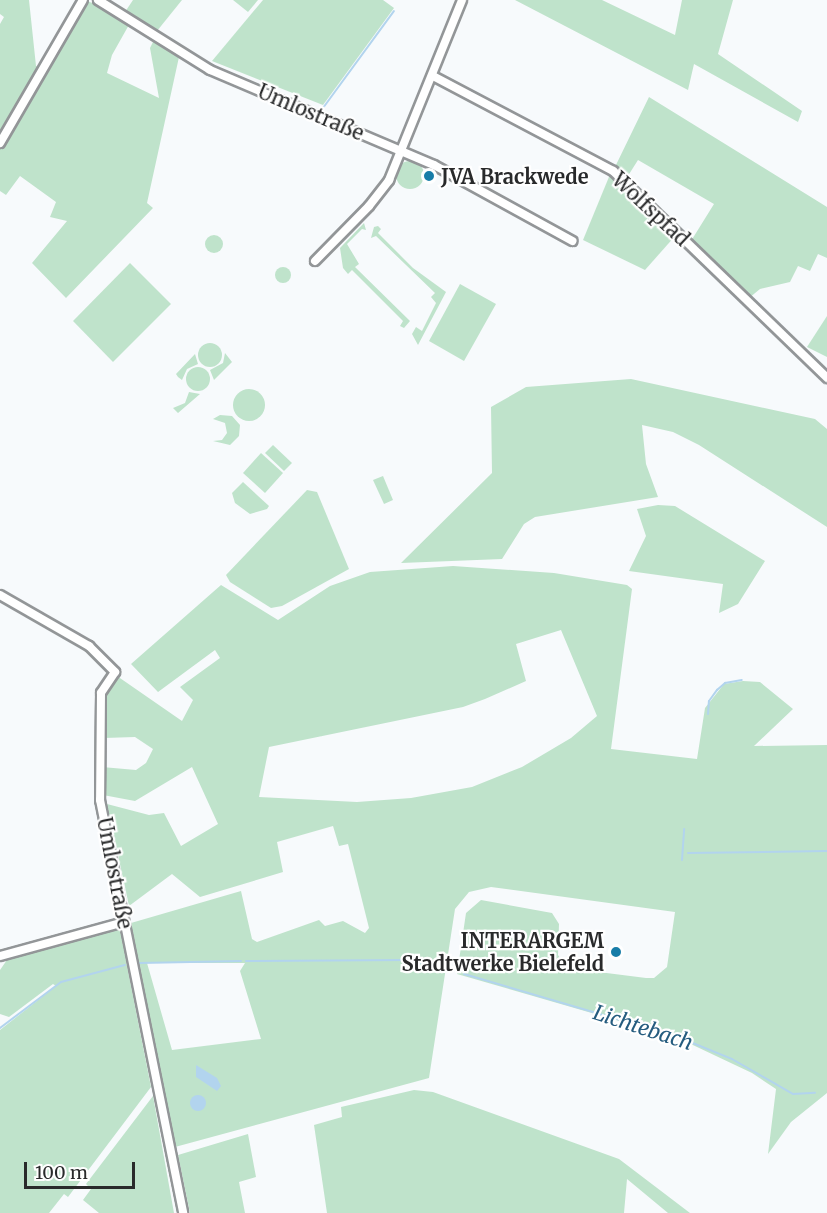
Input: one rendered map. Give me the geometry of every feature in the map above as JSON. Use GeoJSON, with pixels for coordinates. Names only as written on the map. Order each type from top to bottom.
{"type":"FeatureCollection","features":[{"type":"Feature","properties":{"kind":"street"},"geometry":{"type":"LineString","coordinates":[[0,143],[83,0]]}},
{"type":"Feature","properties":{"kind":"street","name":"Umlostraße"},"geometry":{"type":"LineString","coordinates":[[98,0],[210,70],[404,151],[572,241]]}},
{"type":"Feature","properties":{"kind":"street"},"geometry":{"type":"LineString","coordinates":[[315,261],[380,195],[404,151],[462,0]]}},
{"type":"Feature","properties":{"kind":"street","name":"Wolfspfad"},"geometry":{"type":"LineString","coordinates":[[433,76],[613,171],[827,378]]}},
{"type":"Feature","properties":{"kind":"street","name":"Umlostraße"},"geometry":{"type":"LineString","coordinates":[[0,595],[89,646],[115,672],[101,693],[98,767],[100,800],[183,1213]]}},
{"type":"Feature","properties":{"kind":"street"},"geometry":{"type":"LineString","coordinates":[[0,956],[124,922]]}},
{"type":"Feature","properties":{"kind":"green space"},"geometry":{"type":"Polygon","coordinates":[[[0,0],[29,0],[36,66],[41,68],[0,136],[0,24],[4,17],[0,14],[0,0]]]}},
{"type":"Feature","properties":{"kind":"green space"},"geometry":{"type":"Polygon","coordinates":[[[86,0],[130,23],[112,55],[107,73],[159,98],[150,48],[154,40],[179,57],[147,203],[153,208],[66,298],[32,263],[67,221],[50,217],[56,202],[20,176],[6,195],[0,191],[0,147],[86,0]]]}},
{"type":"Feature","properties":{"kind":"green space"},"geometry":{"type":"Polygon","coordinates":[[[133,0],[182,0],[157,31],[125,12],[133,0]]]}},
{"type":"Feature","properties":{"kind":"green space"},"geometry":{"type":"Polygon","coordinates":[[[233,0],[258,0],[248,12],[233,0]]]}},
{"type":"Feature","properties":{"kind":"green space"},"geometry":{"type":"Polygon","coordinates":[[[263,0],[383,0],[394,8],[323,105],[212,61],[263,0]]]}},
{"type":"Feature","properties":{"kind":"green space"},"geometry":{"type":"Polygon","coordinates":[[[515,0],[602,0],[675,35],[682,0],[733,0],[718,54],[802,111],[798,122],[694,64],[688,90],[515,0]]]}},
{"type":"Feature","properties":{"kind":"green space"},"geometry":{"type":"Polygon","coordinates":[[[649,97],[827,207],[827,258],[818,254],[810,271],[798,266],[790,282],[760,289],[749,298],[691,241],[714,204],[638,160],[626,179],[615,167],[649,97]]]}},
{"type":"Feature","properties":{"kind":"green space"},"geometry":{"type":"Polygon","coordinates":[[[410,161],[420,165],[424,175],[420,185],[410,189],[400,185],[396,175],[400,165],[410,161]]]}},
{"type":"Feature","properties":{"kind":"green space"},"geometry":{"type":"Polygon","coordinates":[[[611,172],[676,235],[645,270],[583,240],[611,172]]]}},
{"type":"Feature","properties":{"kind":"green space"},"geometry":{"type":"Polygon","coordinates":[[[364,223],[366,230],[362,229],[347,244],[359,264],[355,267],[410,321],[404,328],[400,326],[403,321],[352,270],[348,274],[343,268],[340,248],[364,223]]]}},
{"type":"Feature","properties":{"kind":"green space"},"geometry":{"type":"Polygon","coordinates":[[[378,226],[381,229],[378,233],[413,268],[446,292],[418,345],[412,334],[416,327],[422,331],[436,303],[431,297],[435,293],[376,236],[371,238],[374,227],[378,226]]]}},
{"type":"Feature","properties":{"kind":"green space"},"geometry":{"type":"Polygon","coordinates":[[[214,235],[220,238],[223,244],[220,250],[214,253],[208,250],[205,244],[208,238],[214,235]]]}},
{"type":"Feature","properties":{"kind":"green space"},"geometry":{"type":"Polygon","coordinates":[[[130,263],[171,304],[113,362],[73,321],[130,263]]]}},
{"type":"Feature","properties":{"kind":"green space"},"geometry":{"type":"Polygon","coordinates":[[[283,267],[289,269],[291,275],[289,281],[283,283],[277,281],[275,275],[277,269],[283,267]]]}},
{"type":"Feature","properties":{"kind":"green space"},"geometry":{"type":"Polygon","coordinates":[[[460,284],[496,304],[464,361],[429,341],[460,284]]]}},
{"type":"Feature","properties":{"kind":"green space"},"geometry":{"type":"Polygon","coordinates":[[[827,316],[827,357],[807,347],[827,316]]]}},
{"type":"Feature","properties":{"kind":"green space"},"geometry":{"type":"Polygon","coordinates":[[[210,343],[215,344],[221,350],[221,360],[215,366],[210,367],[205,366],[199,360],[198,355],[199,350],[205,344],[210,343]]]}},
{"type":"Feature","properties":{"kind":"green space"},"geometry":{"type":"Polygon","coordinates":[[[225,353],[232,362],[214,380],[210,370],[223,363],[225,353]]]}},
{"type":"Feature","properties":{"kind":"green space"},"geometry":{"type":"Polygon","coordinates":[[[195,354],[198,364],[187,369],[182,380],[176,374],[195,354]]]}},
{"type":"Feature","properties":{"kind":"green space"},"geometry":{"type":"Polygon","coordinates":[[[198,367],[207,370],[210,379],[207,388],[198,391],[189,388],[186,379],[189,370],[198,367]]]}},
{"type":"Feature","properties":{"kind":"green space"},"geometry":{"type":"Polygon","coordinates":[[[631,379],[815,419],[827,429],[827,527],[699,445],[673,432],[642,425],[646,464],[658,497],[535,517],[524,524],[502,559],[401,563],[492,473],[491,407],[526,387],[631,379]]]}},
{"type":"Feature","properties":{"kind":"green space"},"geometry":{"type":"Polygon","coordinates":[[[249,389],[260,394],[265,405],[260,416],[249,421],[238,416],[233,405],[238,394],[249,389]]]}},
{"type":"Feature","properties":{"kind":"green space"},"geometry":{"type":"Polygon","coordinates":[[[189,392],[200,394],[178,413],[173,408],[185,403],[189,392]]]}},
{"type":"Feature","properties":{"kind":"green space"},"geometry":{"type":"Polygon","coordinates":[[[220,415],[232,416],[240,425],[239,436],[230,445],[213,441],[222,440],[227,433],[225,423],[213,419],[220,415]]]}},
{"type":"Feature","properties":{"kind":"green space"},"geometry":{"type":"Polygon","coordinates":[[[273,445],[292,463],[284,471],[265,453],[273,445]]]}},
{"type":"Feature","properties":{"kind":"green space"},"geometry":{"type":"Polygon","coordinates":[[[261,453],[283,473],[265,493],[243,473],[261,453]]]}},
{"type":"Feature","properties":{"kind":"green space"},"geometry":{"type":"Polygon","coordinates":[[[383,476],[393,500],[384,504],[373,480],[383,476]]]}},
{"type":"Feature","properties":{"kind":"green space"},"geometry":{"type":"Polygon","coordinates":[[[243,482],[269,506],[267,509],[250,514],[235,503],[232,493],[243,482]]]}},
{"type":"Feature","properties":{"kind":"green space"},"geometry":{"type":"Polygon","coordinates":[[[307,490],[317,492],[349,569],[282,606],[271,608],[230,582],[226,575],[307,490]]]}},
{"type":"Feature","properties":{"kind":"green space"},"geometry":{"type":"Polygon","coordinates":[[[658,505],[675,506],[765,561],[738,604],[719,613],[723,584],[629,571],[646,536],[637,509],[658,505]]]}},
{"type":"Feature","properties":{"kind":"green space"},"geometry":{"type":"Polygon","coordinates":[[[453,566],[554,573],[627,585],[632,589],[611,749],[697,759],[705,708],[724,684],[743,681],[760,682],[793,709],[754,746],[827,745],[827,1093],[791,1122],[768,1154],[776,1089],[752,1073],[678,1038],[457,974],[466,913],[481,900],[552,913],[559,924],[558,955],[567,968],[646,978],[654,978],[667,967],[675,912],[491,887],[469,892],[455,909],[429,1078],[175,1147],[131,923],[241,891],[252,939],[257,942],[319,920],[325,926],[343,921],[365,933],[369,928],[348,844],[339,846],[333,826],[277,842],[283,872],[200,897],[172,874],[129,906],[107,804],[149,815],[164,813],[181,846],[218,824],[192,767],[135,801],[103,795],[102,767],[136,770],[146,763],[153,749],[135,737],[104,738],[104,699],[117,676],[182,721],[193,700],[180,687],[220,658],[215,650],[158,692],[131,664],[221,585],[278,620],[330,586],[370,572],[453,566]],[[561,630],[516,644],[526,681],[485,699],[463,707],[269,747],[259,797],[357,802],[411,798],[472,787],[522,767],[571,738],[597,716],[561,630]],[[147,963],[172,1050],[261,1039],[240,971],[245,963],[147,963]]]}},
{"type":"Feature","properties":{"kind":"green space"},"geometry":{"type":"Polygon","coordinates":[[[119,925],[151,1087],[68,1197],[64,1194],[49,1213],[0,1213],[0,1030],[56,986],[53,984],[9,1017],[0,1014],[0,970],[9,957],[119,925]]]}},
{"type":"Feature","properties":{"kind":"green space"},"geometry":{"type":"Polygon","coordinates":[[[414,1090],[433,1092],[619,1159],[690,1213],[668,1213],[627,1179],[624,1213],[327,1213],[314,1125],[342,1117],[341,1107],[414,1090]]]}},
{"type":"Feature","properties":{"kind":"green space"},"geometry":{"type":"Polygon","coordinates":[[[153,1096],[174,1213],[99,1213],[83,1200],[91,1189],[86,1184],[153,1096]]]}},
{"type":"Feature","properties":{"kind":"green space"},"geometry":{"type":"Polygon","coordinates":[[[248,1134],[256,1177],[239,1182],[245,1213],[190,1213],[178,1155],[248,1134]]]}},
{"type":"Feature","properties":{"kind":"water"},"geometry":{"type":"Polygon","coordinates":[[[196,1065],[217,1078],[221,1086],[217,1091],[196,1077],[196,1065]]]}},
{"type":"Feature","properties":{"kind":"water"},"geometry":{"type":"Polygon","coordinates":[[[195,1095],[201,1095],[206,1103],[204,1109],[195,1111],[190,1106],[190,1100],[195,1095]]]}},
{"type":"Feature","properties":{"kind":"waterway"},"geometry":{"type":"LineString","coordinates":[[323,108],[394,11]]}},
{"type":"Feature","properties":{"kind":"waterway"},"geometry":{"type":"LineString","coordinates":[[708,714],[709,701],[717,690],[725,683],[742,680]]}},
{"type":"Feature","properties":{"kind":"waterway"},"geometry":{"type":"LineString","coordinates":[[682,860],[684,829]]}},
{"type":"Feature","properties":{"kind":"waterway"},"geometry":{"type":"LineString","coordinates":[[688,853],[827,851]]}},
{"type":"Feature","properties":{"kind":"waterway","name":"Lichtebach"},"geometry":{"type":"LineString","coordinates":[[246,961],[407,960],[437,966]]}},
{"type":"Feature","properties":{"kind":"waterway","name":"Lichtebach"},"geometry":{"type":"LineString","coordinates":[[140,963],[241,961]]}},
{"type":"Feature","properties":{"kind":"waterway","name":"Lichtebach"},"geometry":{"type":"LineString","coordinates":[[0,1028],[61,982],[125,965]]}},
{"type":"Feature","properties":{"kind":"waterway","name":"Lichtebach"},"geometry":{"type":"LineString","coordinates":[[464,974],[678,1037],[732,1059],[793,1094],[815,1093]]}},
{"type":"Feature","properties":{"kind":"place","name":"JVA Brackwede"},"geometry":{"type":"Point","coordinates":[429,176]}},
{"type":"Feature","properties":{"kind":"place","name":"INTERARGEM Stadtwerke Bielefeld"},"geometry":{"type":"Point","coordinates":[616,952]}}]}
